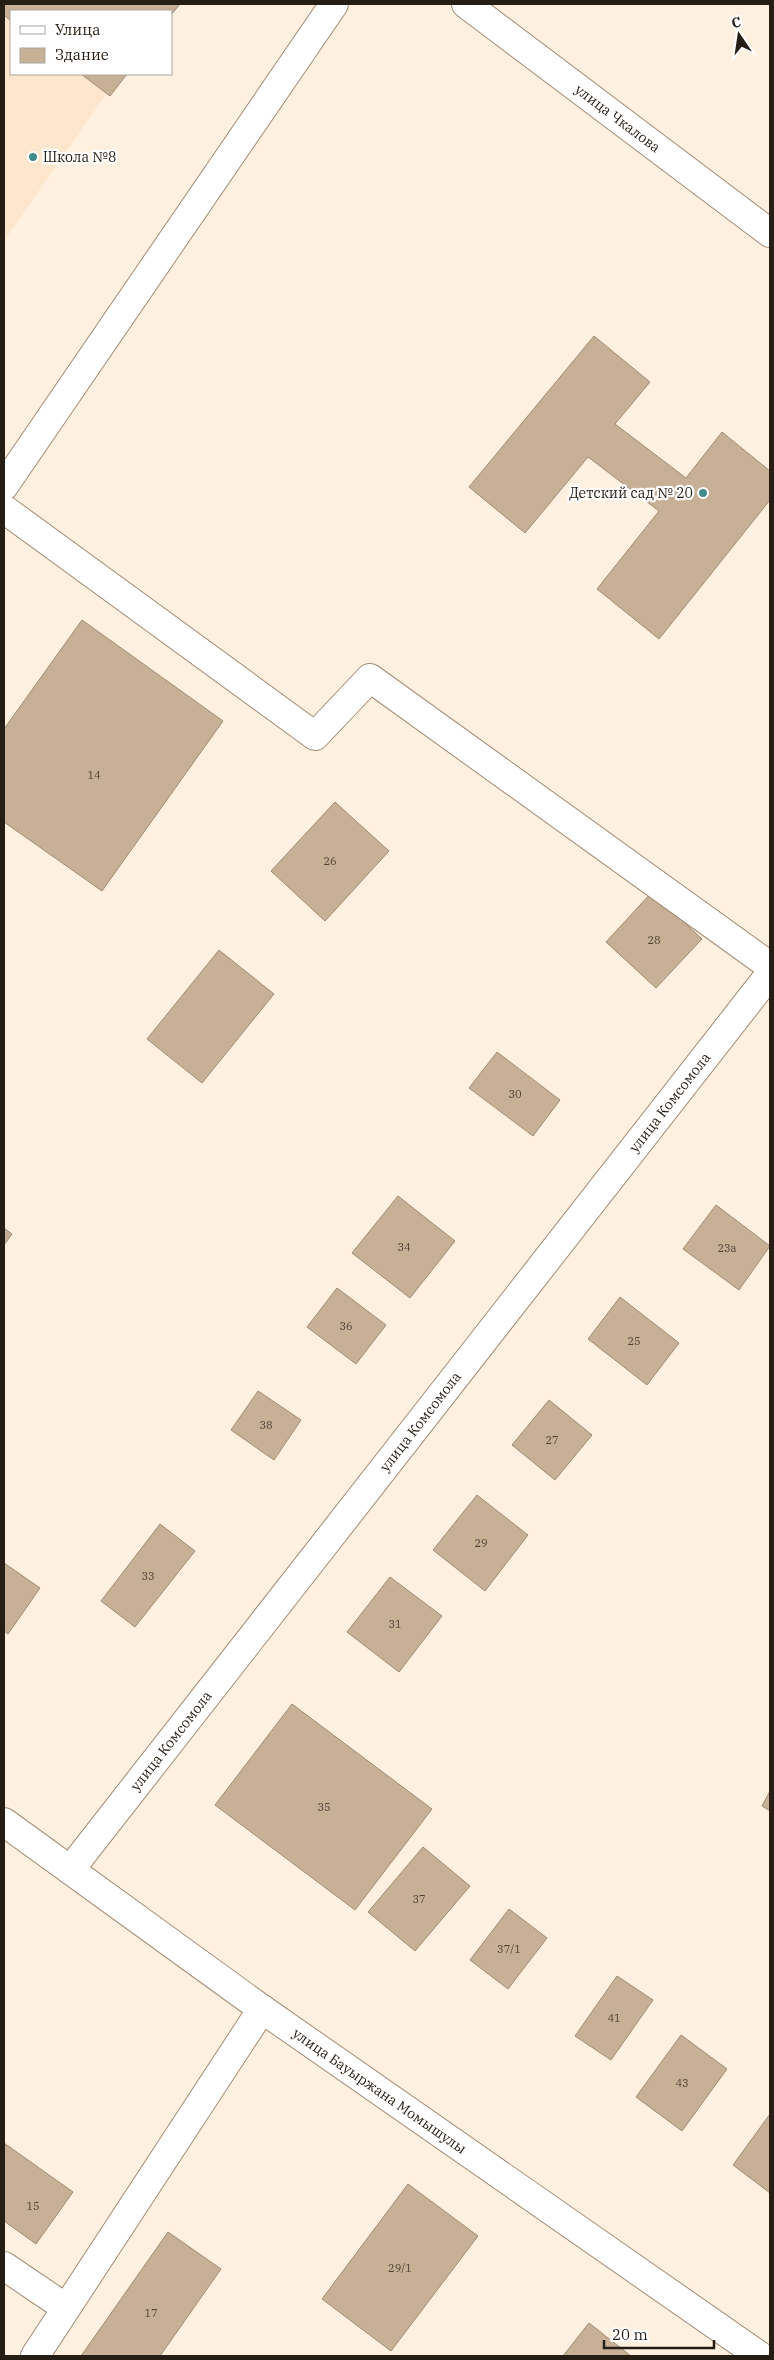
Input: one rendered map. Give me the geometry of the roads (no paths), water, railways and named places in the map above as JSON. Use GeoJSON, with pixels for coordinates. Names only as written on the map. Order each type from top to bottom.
{"type":"FeatureCollection","features":[{"type":"Feature","properties":{"kind":"street"},"geometry":{"type":"LineString","coordinates":[[4,486],[334,4]]}},
{"type":"Feature","properties":{"kind":"street","name":"улица Чкалова"},"geometry":{"type":"LineString","coordinates":[[466,4],[770,234]]}},
{"type":"Feature","properties":{"kind":"street"},"geometry":{"type":"LineString","coordinates":[[4,509],[315,736],[370,678],[770,966]]}},
{"type":"Feature","properties":{"kind":"street","name":"улица Комсомола"},"geometry":{"type":"LineString","coordinates":[[70,1870],[770,974]]}},
{"type":"Feature","properties":{"kind":"street","name":"улица Бауыржана Момышулы"},"geometry":{"type":"LineString","coordinates":[[4,1822],[262,2009],[760,2356]]}},
{"type":"Feature","properties":{"kind":"street"},"geometry":{"type":"LineString","coordinates":[[34,2356],[262,2009]]}},
{"type":"Feature","properties":{"kind":"street"},"geometry":{"type":"LineString","coordinates":[[4,2266],[66,2308]]}},
{"type":"Feature","properties":{"kind":"place","name":"Школа №8"},"geometry":{"type":"Point","coordinates":[33,157]}},
{"type":"Feature","properties":{"kind":"place","name":"Детский сад № 20"},"geometry":{"type":"Point","coordinates":[703,493]}}]}
